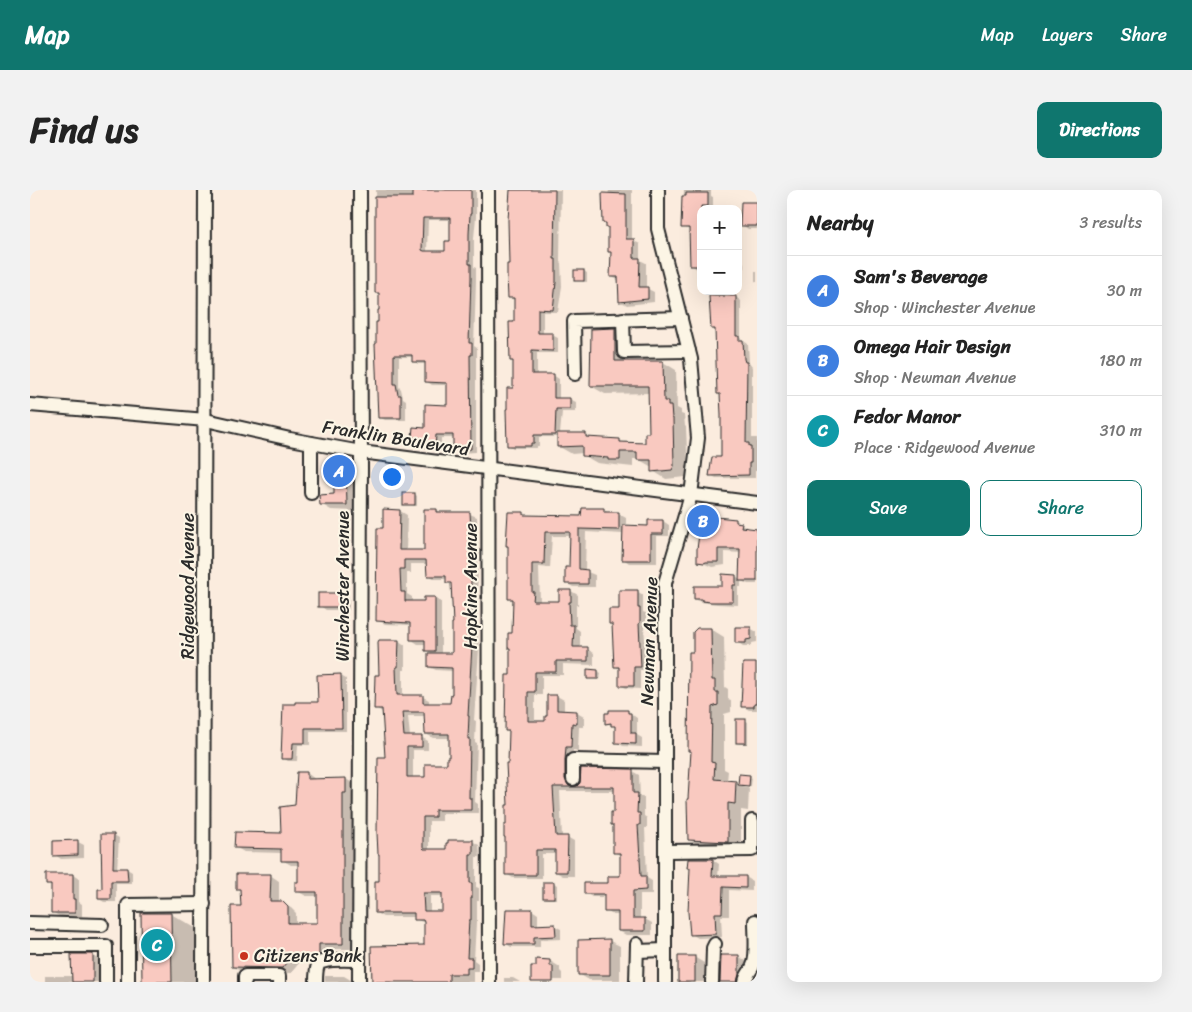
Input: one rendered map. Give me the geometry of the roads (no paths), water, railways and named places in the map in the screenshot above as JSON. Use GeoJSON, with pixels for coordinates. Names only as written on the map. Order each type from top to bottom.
{"type":"FeatureCollection","features":[{"type":"Feature","properties":{"kind":"street","name":"Ridgewood Avenue"},"geometry":{"type":"LineString","coordinates":[[203,982],[206,420],[205,190]]}},
{"type":"Feature","properties":{"kind":"street","name":"Winchester Avenue"},"geometry":{"type":"LineString","coordinates":[[359,982],[360,190]]}},
{"type":"Feature","properties":{"kind":"street","name":"Hopkins Avenue"},"geometry":{"type":"LineString","coordinates":[[488,190],[489,982]]}},
{"type":"Feature","properties":{"kind":"street","name":"Newman Avenue"},"geometry":{"type":"LineString","coordinates":[[658,190],[658,229],[689,351],[698,438],[691,495],[665,583],[665,982]]}},
{"type":"Feature","properties":{"kind":"street"},"geometry":{"type":"LineString","coordinates":[[575,374],[574,321],[681,318]]}},
{"type":"Feature","properties":{"kind":"street"},"geometry":{"type":"LineString","coordinates":[[623,319],[624,352],[689,351]]}},
{"type":"Feature","properties":{"kind":"street","name":"Franklin Boulevard"},"geometry":{"type":"LineString","coordinates":[[30,405],[206,420],[361,452],[488,470],[757,503]]}},
{"type":"Feature","properties":{"kind":"street"},"geometry":{"type":"LineString","coordinates":[[310,493],[311,443]]}},
{"type":"Feature","properties":{"kind":"street"},"geometry":{"type":"LineString","coordinates":[[573,779],[573,760],[665,762]]}},
{"type":"Feature","properties":{"kind":"street"},"geometry":{"type":"LineString","coordinates":[[665,851],[752,850],[752,821]]}},
{"type":"Feature","properties":{"kind":"street"},"geometry":{"type":"LineString","coordinates":[[128,982],[128,905],[204,904]]}},
{"type":"Feature","properties":{"kind":"street"},"geometry":{"type":"LineString","coordinates":[[747,977],[754,961],[756,947],[754,921]]}},
{"type":"Feature","properties":{"kind":"street"},"geometry":{"type":"LineString","coordinates":[[30,923],[102,925]]}},
{"type":"Feature","properties":{"kind":"street"},"geometry":{"type":"LineString","coordinates":[[712,982],[713,948],[715,944]]}},
{"type":"Feature","properties":{"kind":"street"},"geometry":{"type":"LineString","coordinates":[[30,946],[128,946]]}},
{"type":"Feature","properties":{"kind":"street"},"geometry":{"type":"LineString","coordinates":[[106,946],[106,982]]}},
{"type":"Feature","properties":{"kind":"street"},"geometry":{"type":"LineString","coordinates":[[636,982],[637,948],[665,950]]}},
{"type":"Feature","properties":{"kind":"street"},"geometry":{"type":"LineString","coordinates":[[316,982],[320,962],[326,960],[359,960]]}},
{"type":"Feature","properties":{"kind":"street"},"geometry":{"type":"LineString","coordinates":[[245,982],[245,976],[280,976],[279,982]]}},
{"type":"Feature","properties":{"kind":"place","name":"Sam's Beverage"},"geometry":{"type":"Point","coordinates":[339,471]}},
{"type":"Feature","properties":{"kind":"place","name":"Omega Hair Design"},"geometry":{"type":"Point","coordinates":[703,521]}},
{"type":"Feature","properties":{"kind":"place","name":"Fedor Manor"},"geometry":{"type":"Point","coordinates":[157,945]}},
{"type":"Feature","properties":{"kind":"place","name":"Citizens Bank"},"geometry":{"type":"Point","coordinates":[244,956]}}]}
